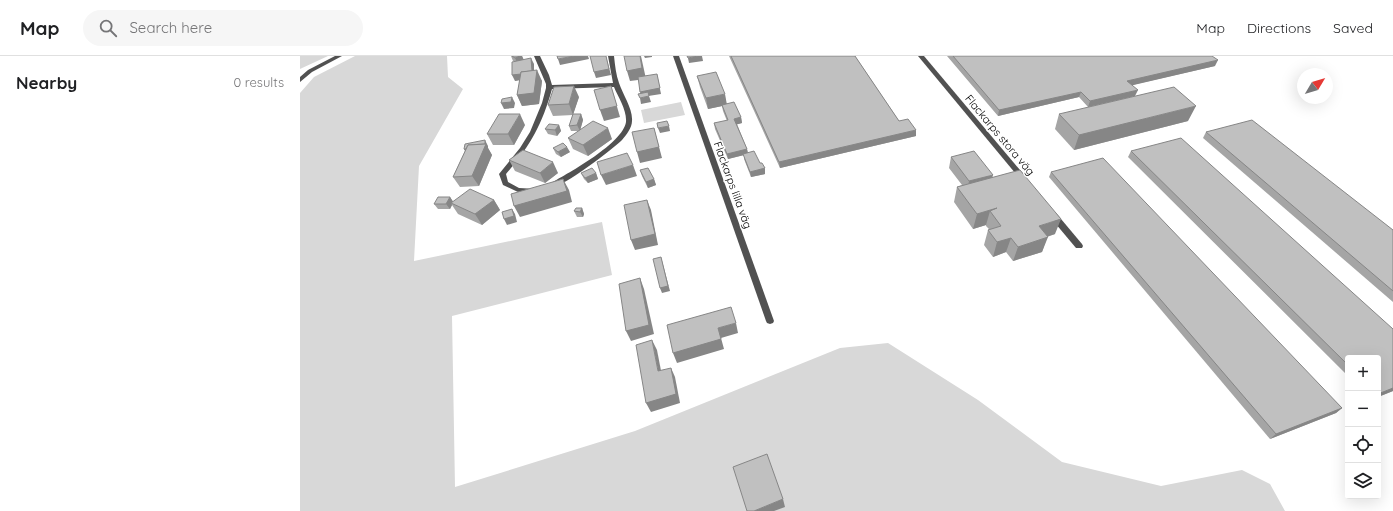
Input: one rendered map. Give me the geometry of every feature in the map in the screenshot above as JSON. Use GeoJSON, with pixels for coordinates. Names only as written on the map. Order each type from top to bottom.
{"type":"FeatureCollection","features":[{"type":"Feature","properties":{"kind":"street"},"geometry":{"type":"LineString","coordinates":[[300,80],[310,71],[339,56]]}},
{"type":"Feature","properties":{"kind":"street"},"geometry":{"type":"LineString","coordinates":[[537,56],[547,77],[549,87],[542,113],[535,130],[521,153],[502,174],[505,183],[518,190],[532,192],[539,190]]}},
{"type":"Feature","properties":{"kind":"street"},"geometry":{"type":"LineString","coordinates":[[547,188],[571,175],[601,155],[625,134],[629,123],[627,110],[616,85],[611,56]]}},
{"type":"Feature","properties":{"kind":"street","name":"Flackarps lilla väg"},"geometry":{"type":"LineString","coordinates":[[676,56],[770,321]]}},
{"type":"Feature","properties":{"kind":"street","name":"Flackarps stora väg"},"geometry":{"type":"LineString","coordinates":[[921,56],[1028,185]]}},
{"type":"Feature","properties":{"kind":"street"},"geometry":{"type":"LineString","coordinates":[[549,87],[616,85]]}},
{"type":"Feature","properties":{"kind":"street"},"geometry":{"type":"LineString","coordinates":[[1048,209],[1079,246]]}},
{"type":"Feature","properties":{"kind":"shaded area"},"geometry":{"type":"Polygon","coordinates":[[[300,56],[328,56],[300,69],[300,56]]]}},
{"type":"Feature","properties":{"kind":"shaded area"},"geometry":{"type":"Polygon","coordinates":[[[355,56],[447,56],[448,77],[463,89],[419,166],[414,261],[602,222],[612,275],[452,316],[455,487],[635,431],[840,348],[888,343],[978,400],[1062,462],[1161,486],[1242,470],[1270,484],[1285,511],[300,511],[300,93],[314,77],[355,56]]]}},
{"type":"Feature","properties":{"kind":"shaded area"},"geometry":{"type":"Polygon","coordinates":[[[681,102],[685,115],[644,123],[641,110],[681,102]]]}},
{"type":"Feature","properties":{"kind":"building"},"geometry":{"type":"Polygon","coordinates":[[[557,56],[574,56],[558,59],[557,56]]]}},
{"type":"Feature","properties":{"kind":"building"},"geometry":{"type":"Polygon","coordinates":[[[590,56],[606,56],[609,69],[594,72],[590,56]]]}},
{"type":"Feature","properties":{"kind":"building"},"geometry":{"type":"Polygon","coordinates":[[[624,56],[640,56],[642,68],[627,71],[624,56]]]}},
{"type":"Feature","properties":{"kind":"building"},"geometry":{"type":"Polygon","coordinates":[[[687,56],[698,56],[688,58],[687,56]]]}},
{"type":"Feature","properties":{"kind":"building"},"geometry":{"type":"Polygon","coordinates":[[[731,56],[855,56],[899,121],[908,119],[916,130],[779,162],[731,56]]]}},
{"type":"Feature","properties":{"kind":"building"},"geometry":{"type":"Polygon","coordinates":[[[953,56],[1212,56],[1218,60],[1127,81],[1138,90],[1090,101],[1081,92],[999,110],[953,56]]]}},
{"type":"Feature","properties":{"kind":"building"},"geometry":{"type":"Polygon","coordinates":[[[531,58],[532,71],[512,75],[512,62],[531,58]]]}},
{"type":"Feature","properties":{"kind":"building"},"geometry":{"type":"Polygon","coordinates":[[[537,70],[534,93],[517,95],[521,72],[537,70]]]}},
{"type":"Feature","properties":{"kind":"building"},"geometry":{"type":"Polygon","coordinates":[[[716,72],[725,94],[706,98],[697,76],[716,72]]]}},
{"type":"Feature","properties":{"kind":"building"},"geometry":{"type":"Polygon","coordinates":[[[657,74],[660,88],[640,92],[638,77],[657,74]]]}},
{"type":"Feature","properties":{"kind":"building"},"geometry":{"type":"Polygon","coordinates":[[[574,86],[569,104],[548,105],[554,87],[574,86]]]}},
{"type":"Feature","properties":{"kind":"building"},"geometry":{"type":"Polygon","coordinates":[[[611,86],[617,106],[600,110],[594,90],[611,86]]]}},
{"type":"Feature","properties":{"kind":"building"},"geometry":{"type":"Polygon","coordinates":[[[1174,87],[1196,106],[1079,135],[1059,114],[1174,87]]]}},
{"type":"Feature","properties":{"kind":"building"},"geometry":{"type":"Polygon","coordinates":[[[648,92],[649,96],[640,98],[638,94],[648,92]]]}},
{"type":"Feature","properties":{"kind":"building"},"geometry":{"type":"Polygon","coordinates":[[[512,97],[511,102],[501,103],[502,99],[512,97]]]}},
{"type":"Feature","properties":{"kind":"building"},"geometry":{"type":"Polygon","coordinates":[[[734,102],[741,117],[734,119],[747,149],[727,154],[714,123],[728,120],[722,105],[734,102]]]}},
{"type":"Feature","properties":{"kind":"building"},"geometry":{"type":"Polygon","coordinates":[[[499,114],[520,114],[508,134],[487,134],[499,114]]]}},
{"type":"Feature","properties":{"kind":"building"},"geometry":{"type":"Polygon","coordinates":[[[573,114],[581,114],[577,125],[569,126],[573,114]]]}},
{"type":"Feature","properties":{"kind":"building"},"geometry":{"type":"Polygon","coordinates":[[[1252,120],[1393,230],[1393,291],[1206,132],[1252,120]]]}},
{"type":"Feature","properties":{"kind":"building"},"geometry":{"type":"Polygon","coordinates":[[[593,121],[608,128],[583,145],[568,138],[593,121]]]}},
{"type":"Feature","properties":{"kind":"building"},"geometry":{"type":"Polygon","coordinates":[[[667,121],[669,126],[658,128],[657,123],[667,121]]]}},
{"type":"Feature","properties":{"kind":"building"},"geometry":{"type":"Polygon","coordinates":[[[549,124],[559,125],[555,130],[545,129],[549,124]]]}},
{"type":"Feature","properties":{"kind":"building"},"geometry":{"type":"Polygon","coordinates":[[[654,128],[659,147],[637,152],[632,132],[654,128]]]}},
{"type":"Feature","properties":{"kind":"building"},"geometry":{"type":"Polygon","coordinates":[[[1181,138],[1393,329],[1393,388],[1381,393],[1381,355],[1345,355],[1345,362],[1131,151],[1181,138]]]}},
{"type":"Feature","properties":{"kind":"building"},"geometry":{"type":"Polygon","coordinates":[[[485,140],[485,144],[468,145],[466,149],[464,149],[465,144],[485,140]]]}},
{"type":"Feature","properties":{"kind":"building"},"geometry":{"type":"Polygon","coordinates":[[[563,143],[567,147],[558,152],[553,148],[563,143]]]}},
{"type":"Feature","properties":{"kind":"building"},"geometry":{"type":"Polygon","coordinates":[[[486,144],[472,176],[453,177],[468,145],[486,144]]]}},
{"type":"Feature","properties":{"kind":"building"},"geometry":{"type":"Polygon","coordinates":[[[523,150],[553,162],[540,173],[509,160],[523,150]]]}},
{"type":"Feature","properties":{"kind":"building"},"geometry":{"type":"Polygon","coordinates":[[[754,151],[760,163],[762,163],[765,168],[750,172],[743,154],[754,151]]]}},
{"type":"Feature","properties":{"kind":"building"},"geometry":{"type":"Polygon","coordinates":[[[974,151],[993,175],[969,181],[951,157],[974,151]]]}},
{"type":"Feature","properties":{"kind":"building"},"geometry":{"type":"Polygon","coordinates":[[[627,153],[633,165],[601,175],[597,162],[627,153]]]}},
{"type":"Feature","properties":{"kind":"building"},"geometry":{"type":"Polygon","coordinates":[[[1103,158],[1342,408],[1276,434],[1051,172],[1103,158]]]}},
{"type":"Feature","properties":{"kind":"building"},"geometry":{"type":"Polygon","coordinates":[[[592,168],[596,173],[585,178],[581,173],[592,168]]]}},
{"type":"Feature","properties":{"kind":"building"},"geometry":{"type":"Polygon","coordinates":[[[648,168],[654,179],[646,182],[640,170],[648,168]]]}},
{"type":"Feature","properties":{"kind":"building"},"geometry":{"type":"Polygon","coordinates":[[[1020,170],[1061,219],[1039,226],[1048,237],[1018,247],[1011,238],[997,242],[988,230],[1001,226],[990,211],[997,208],[977,214],[957,187],[1020,170]]]}},
{"type":"Feature","properties":{"kind":"building"},"geometry":{"type":"Polygon","coordinates":[[[563,179],[567,191],[514,206],[511,194],[563,179]]]}},
{"type":"Feature","properties":{"kind":"building"},"geometry":{"type":"Polygon","coordinates":[[[470,189],[494,200],[475,214],[451,203],[470,189]]]}},
{"type":"Feature","properties":{"kind":"building"},"geometry":{"type":"Polygon","coordinates":[[[438,197],[450,197],[446,204],[434,204],[438,197]]]}},
{"type":"Feature","properties":{"kind":"building"},"geometry":{"type":"Polygon","coordinates":[[[647,200],[655,234],[631,240],[624,205],[647,200]]]}},
{"type":"Feature","properties":{"kind":"building"},"geometry":{"type":"Polygon","coordinates":[[[576,208],[582,208],[580,212],[574,211],[576,208]]]}},
{"type":"Feature","properties":{"kind":"building"},"geometry":{"type":"Polygon","coordinates":[[[512,209],[514,216],[504,219],[502,212],[512,209]]]}},
{"type":"Feature","properties":{"kind":"building"},"geometry":{"type":"Polygon","coordinates":[[[661,257],[668,286],[660,288],[653,259],[661,257]]]}},
{"type":"Feature","properties":{"kind":"building"},"geometry":{"type":"Polygon","coordinates":[[[640,278],[649,325],[626,331],[619,284],[640,278]]]}},
{"type":"Feature","properties":{"kind":"building"},"geometry":{"type":"Polygon","coordinates":[[[731,307],[736,323],[718,328],[721,339],[673,353],[667,325],[731,307]]]}},
{"type":"Feature","properties":{"kind":"building"},"geometry":{"type":"Polygon","coordinates":[[[652,340],[658,371],[671,368],[676,394],[646,403],[636,345],[652,340]]]}},
{"type":"Feature","properties":{"kind":"building"},"geometry":{"type":"Polygon","coordinates":[[[767,454],[783,499],[754,511],[747,511],[733,467],[767,454]]]}}]}
